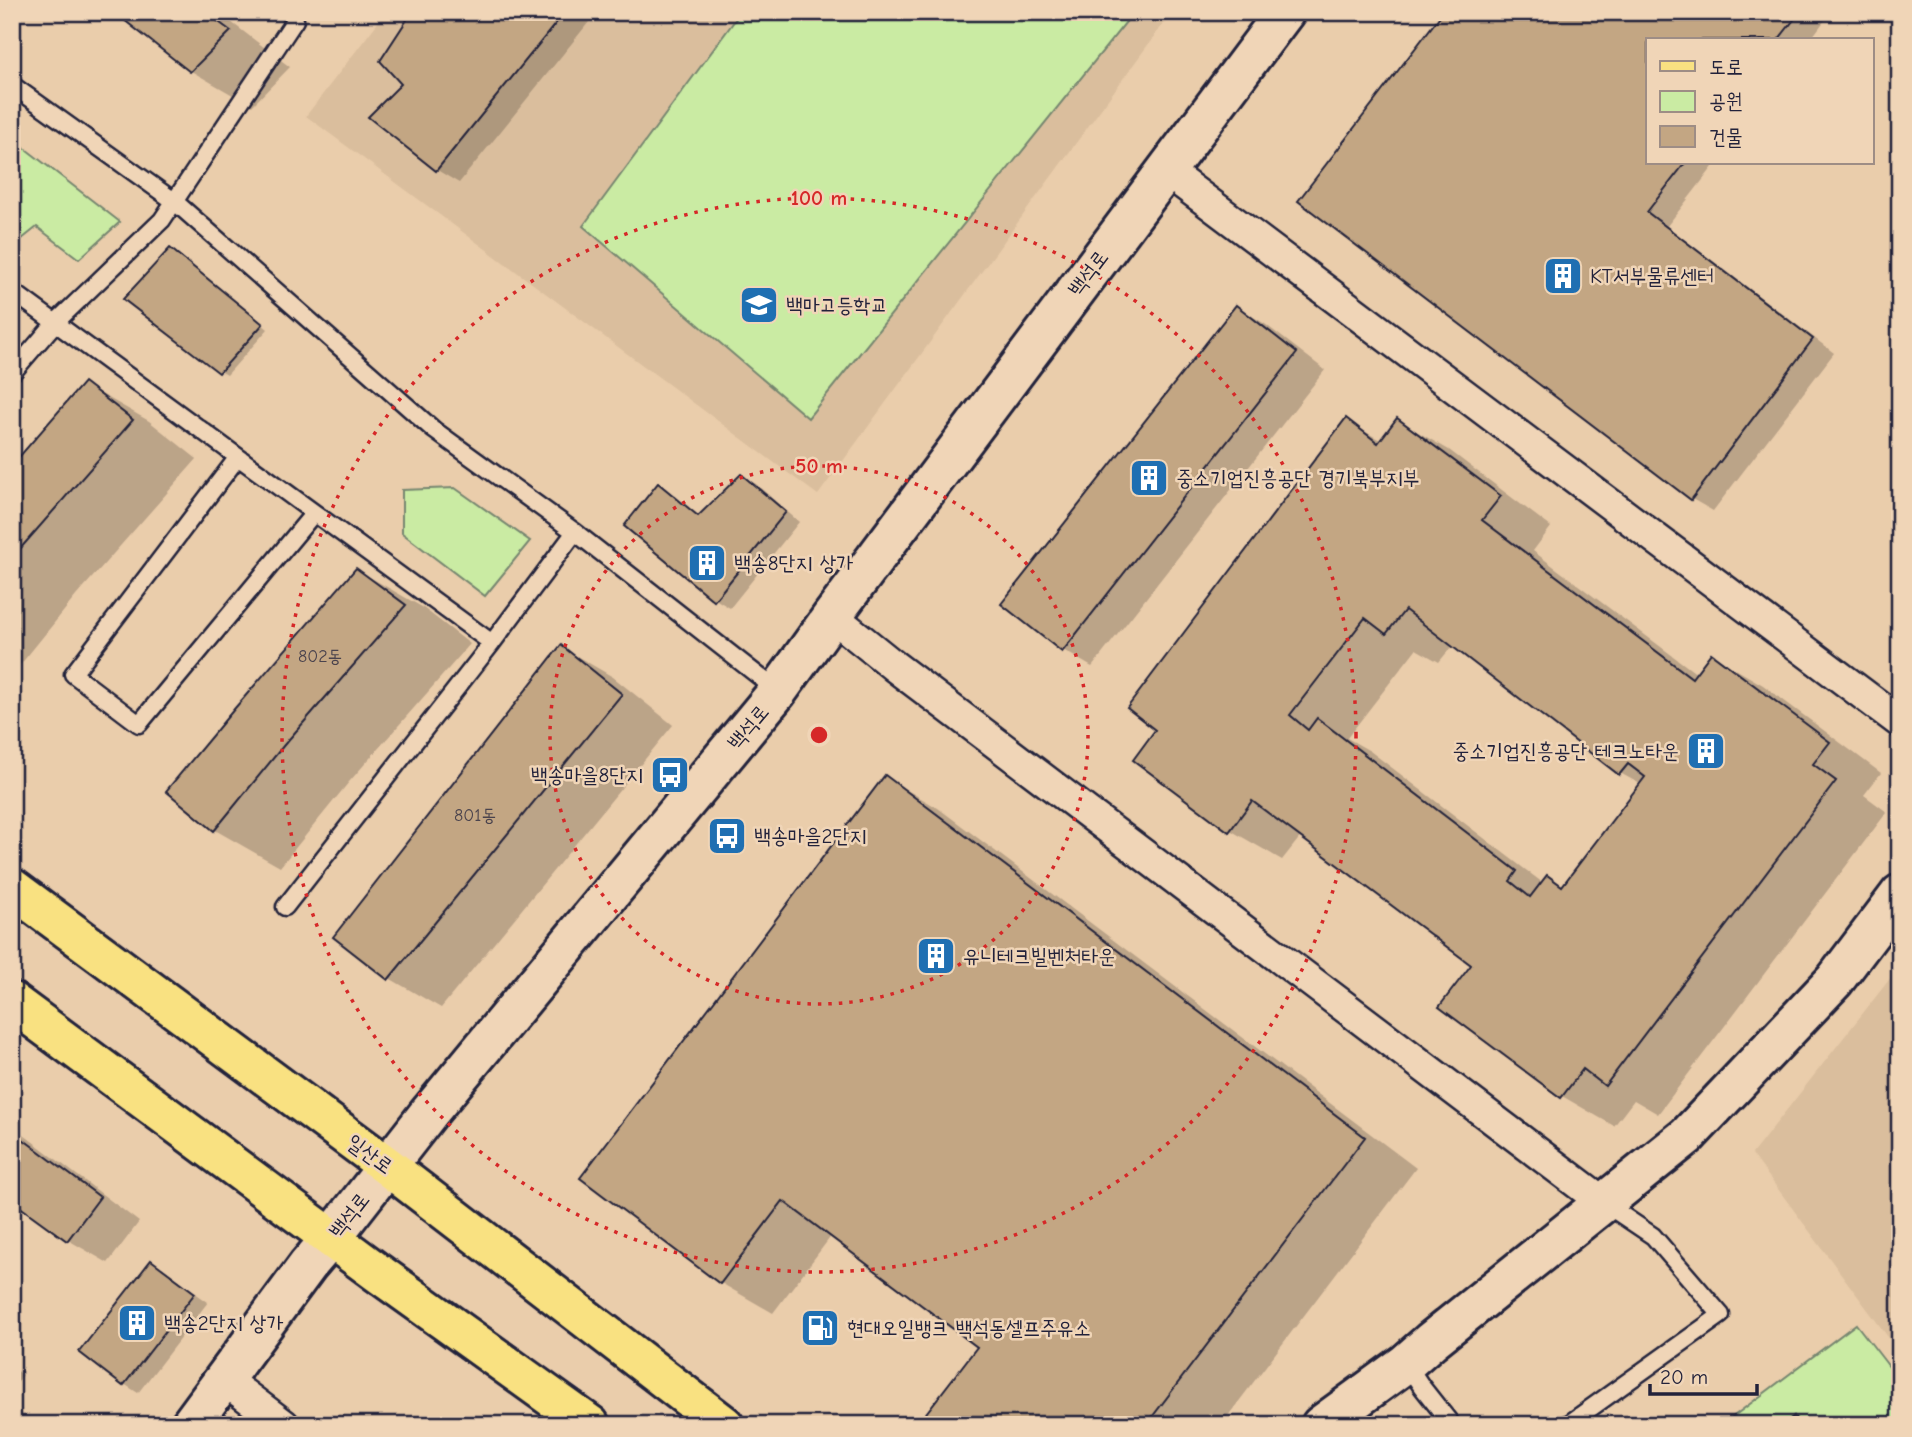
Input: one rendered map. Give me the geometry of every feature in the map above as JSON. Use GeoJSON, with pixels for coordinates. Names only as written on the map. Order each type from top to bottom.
{"type":"FeatureCollection","features":[{"type":"Feature","properties":{"kind":"main road","name":"백석로"},"geometry":{"type":"LineString","coordinates":[[190,1425],[222,1378],[387,1166],[778,691],[1285,12]]}},
{"type":"Feature","properties":{"kind":"main road","name":"일산로"},"geometry":{"type":"LineString","coordinates":[[12,888],[387,1166],[724,1425]]}},
{"type":"Feature","properties":{"kind":"main road"},"geometry":{"type":"LineString","coordinates":[[1321,1425],[1406,1363],[1431,1340],[1687,1136],[1835,980],[1900,894]]}},
{"type":"Feature","properties":{"kind":"main road"},"geometry":{"type":"LineString","coordinates":[[12,1002],[389,1281],[590,1425]]}},
{"type":"Feature","properties":{"kind":"street"},"geometry":{"type":"LineString","coordinates":[[1165,170],[1900,723]]}},
{"type":"Feature","properties":{"kind":"street"},"geometry":{"type":"LineString","coordinates":[[832,616],[894,666],[1604,1203]]}},
{"type":"Feature","properties":{"kind":"street"},"geometry":{"type":"LineString","coordinates":[[222,1378],[284,1425]]}},
{"type":"Feature","properties":{"kind":"lane"},"geometry":{"type":"LineString","coordinates":[[12,373],[55,323],[162,220],[294,15]]}},
{"type":"Feature","properties":{"kind":"lane"},"geometry":{"type":"LineString","coordinates":[[12,85],[174,201],[434,430],[575,532],[778,691]]}},
{"type":"Feature","properties":{"kind":"lane"},"geometry":{"type":"LineString","coordinates":[[12,291],[492,643]]}},
{"type":"Feature","properties":{"kind":"lane"},"geometry":{"type":"LineString","coordinates":[[238,457],[73,674],[139,724],[314,513]]}},
{"type":"Feature","properties":{"kind":"lane"},"geometry":{"type":"LineString","coordinates":[[285,907],[492,643],[575,532]]}},
{"type":"Feature","properties":{"kind":"lane"},"geometry":{"type":"LineString","coordinates":[[1567,1425],[1721,1315],[1653,1236],[1604,1203]]}},
{"type":"Feature","properties":{"kind":"lane"},"geometry":{"type":"LineString","coordinates":[[1406,1363],[1452,1425]]}},
{"type":"Feature","properties":{"kind":"shaded area","name":"백마고등학교"},"geometry":{"type":"Polygon","coordinates":[[[386,12],[1172,12],[818,495],[306,116],[386,12]]]}},
{"type":"Feature","properties":{"kind":"shaded area"},"geometry":{"type":"Polygon","coordinates":[[[1900,966],[1900,1353],[1752,1154],[1900,966]]]}},
{"type":"Feature","properties":{"kind":"green space"},"geometry":{"type":"Polygon","coordinates":[[[741,12],[1134,12],[808,418],[583,226],[741,12]]]}},
{"type":"Feature","properties":{"kind":"green space"},"geometry":{"type":"Polygon","coordinates":[[[18,143],[120,222],[79,259],[37,227],[12,247],[12,149],[18,143]]]}},
{"type":"Feature","properties":{"kind":"green space"},"geometry":{"type":"Polygon","coordinates":[[[455,488],[530,541],[485,596],[402,533],[402,490],[455,488]]]}},
{"type":"Feature","properties":{"kind":"green space"},"geometry":{"type":"Polygon","coordinates":[[[1856,1324],[1900,1381],[1900,1425],[1722,1425],[1856,1324]]]}},
{"type":"Feature","properties":{"kind":"building"},"geometry":{"type":"Polygon","coordinates":[[[114,12],[205,12],[231,31],[190,72],[114,12]]]}},
{"type":"Feature","properties":{"kind":"building"},"geometry":{"type":"Polygon","coordinates":[[[412,12],[565,12],[436,171],[368,117],[401,84],[380,61],[412,12]]]}},
{"type":"Feature","properties":{"kind":"building","name":"KT서부물류센터"},"geometry":{"type":"Polygon","coordinates":[[[1443,12],[1800,12],[1780,38],[1646,38],[1646,164],[1684,164],[1647,212],[1813,339],[1691,500],[1298,201],[1443,12]]]}},
{"type":"Feature","properties":{"kind":"building"},"geometry":{"type":"Polygon","coordinates":[[[170,248],[263,324],[219,373],[123,299],[170,248]]]}},
{"type":"Feature","properties":{"kind":"building","name":"중소기업진흥공단 경기북부지부"},"geometry":{"type":"Polygon","coordinates":[[[1236,305],[1297,353],[1062,652],[1001,604],[1236,305]]]}},
{"type":"Feature","properties":{"kind":"building"},"geometry":{"type":"Polygon","coordinates":[[[84,382],[133,420],[12,558],[12,465],[84,382]]]}},
{"type":"Feature","properties":{"kind":"building","name":"중소기업진흥공단 테크노타운"},"geometry":{"type":"Polygon","coordinates":[[[1346,418],[1378,443],[1397,418],[1501,496],[1482,520],[1692,678],[1711,653],[1830,742],[1813,764],[1836,781],[1605,1086],[1583,1069],[1561,1098],[1439,1007],[1471,965],[1252,801],[1229,832],[1133,760],[1155,730],[1127,708],[1346,418]],[[1405,610],[1386,634],[1365,618],[1290,715],[1308,730],[1317,718],[1517,871],[1510,881],[1530,897],[1547,875],[1562,886],[1645,777],[1628,764],[1619,775],[1405,610]]]}},
{"type":"Feature","properties":{"kind":"building","name":"백송8단지 상가"},"geometry":{"type":"Polygon","coordinates":[[[741,474],[786,512],[714,601],[624,526],[658,483],[698,516],[741,474]]]}},
{"type":"Feature","properties":{"kind":"building"},"geometry":{"type":"Polygon","coordinates":[[[356,568],[406,605],[284,745],[214,831],[166,791],[356,568]]]}},
{"type":"Feature","properties":{"kind":"building"},"geometry":{"type":"Polygon","coordinates":[[[561,645],[622,694],[388,980],[333,937],[561,645]]]}},
{"type":"Feature","properties":{"kind":"building","name":"유니테크빌벤처타운"},"geometry":{"type":"Polygon","coordinates":[[[885,775],[1365,1137],[1146,1425],[917,1425],[977,1347],[783,1201],[720,1284],[580,1178],[885,775]]]}},
{"type":"Feature","properties":{"kind":"building"},"geometry":{"type":"Polygon","coordinates":[[[12,1131],[100,1197],[67,1241],[12,1201],[12,1131]]]}},
{"type":"Feature","properties":{"kind":"building","name":"백송2단지 상가"},"geometry":{"type":"Polygon","coordinates":[[[151,1260],[195,1293],[123,1386],[79,1352],[151,1260]]]}},
{"type":"Feature","properties":{"kind":"building"},"geometry":{"type":"Polygon","coordinates":[[[1794,1416],[1801,1425],[1782,1425],[1794,1416]]]}},
{"type":"Feature","properties":{"kind":"place","name":"KT서부물류센터"},"geometry":{"type":"Point","coordinates":[1563,276]}},
{"type":"Feature","properties":{"kind":"place","name":"백마고등학교"},"geometry":{"type":"Point","coordinates":[759,305]}},
{"type":"Feature","properties":{"kind":"place","name":"중소기업진흥공단 경기북부지부"},"geometry":{"type":"Point","coordinates":[1149,478]}},
{"type":"Feature","properties":{"kind":"place","name":"백송8단지 상가"},"geometry":{"type":"Point","coordinates":[707,563]}},
{"type":"Feature","properties":{"kind":"place","name":"중소기업진흥공단 테크노타운"},"geometry":{"type":"Point","coordinates":[1706,751]}},
{"type":"Feature","properties":{"kind":"place","name":"백송마을8단지"},"geometry":{"type":"Point","coordinates":[670,775]}},
{"type":"Feature","properties":{"kind":"place","name":"백송마을2단지"},"geometry":{"type":"Point","coordinates":[727,836]}},
{"type":"Feature","properties":{"kind":"place","name":"유니테크빌벤처타운"},"geometry":{"type":"Point","coordinates":[936,956]}},
{"type":"Feature","properties":{"kind":"place","name":"백송2단지 상가"},"geometry":{"type":"Point","coordinates":[137,1323]}},
{"type":"Feature","properties":{"kind":"place","name":"현대오일뱅크 백석동셀프주유소"},"geometry":{"type":"Point","coordinates":[820,1328]}}]}
